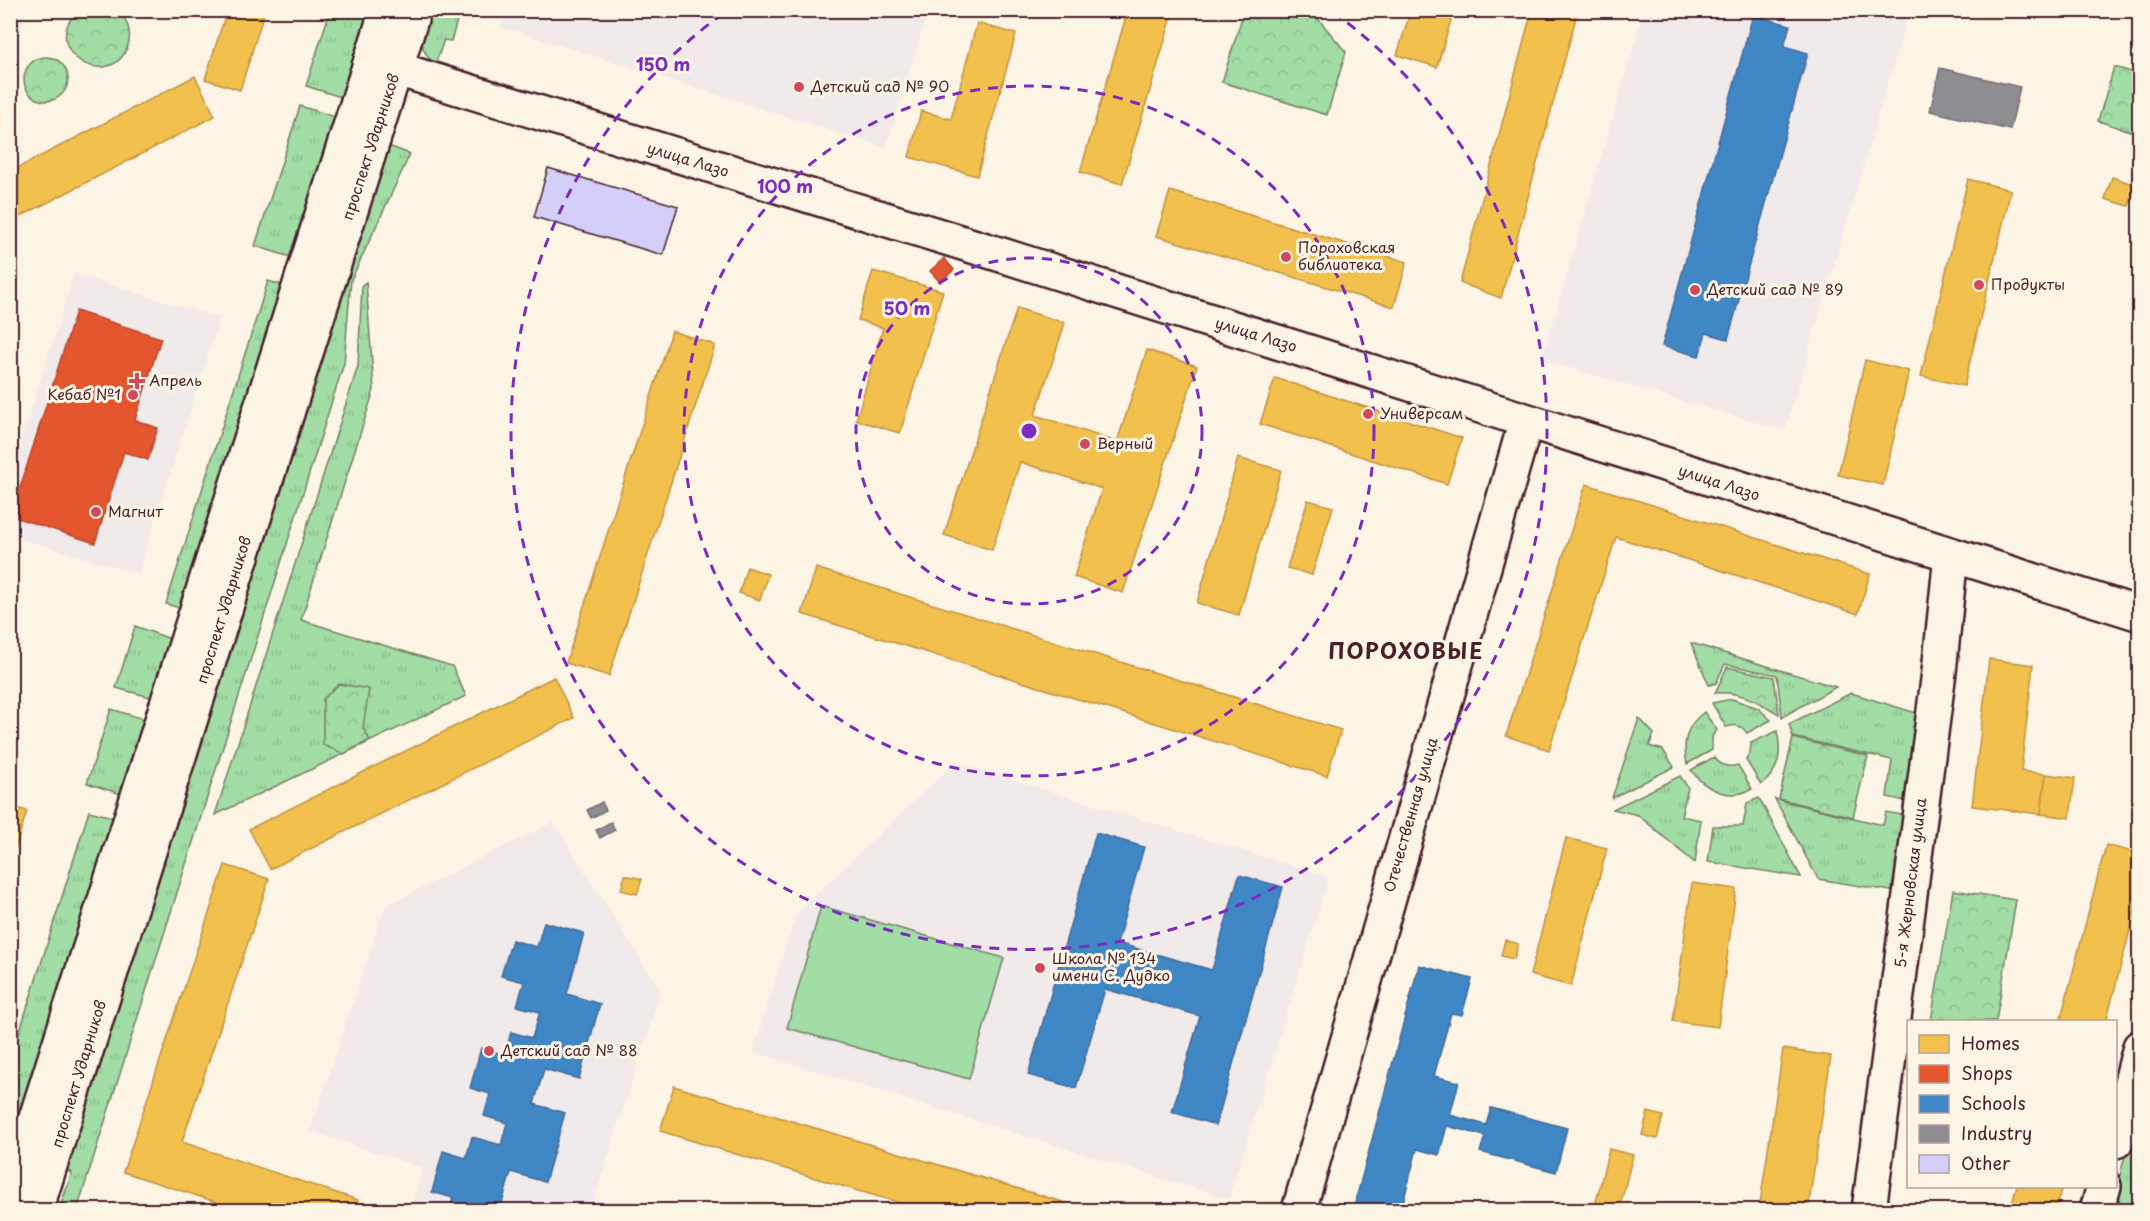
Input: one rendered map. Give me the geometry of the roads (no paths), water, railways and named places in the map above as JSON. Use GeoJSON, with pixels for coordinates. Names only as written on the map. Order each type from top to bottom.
{"type":"FeatureCollection","features":[{"type":"Feature","properties":{"kind":"street","name":"проспект Ударников"},"geometry":{"type":"LineString","coordinates":[[36,1210],[384,65],[387,10]]}},
{"type":"Feature","properties":{"kind":"street","name":"проспект Ударников"},"geometry":{"type":"LineString","coordinates":[[10,1200],[384,65],[414,10]]}},
{"type":"Feature","properties":{"kind":"street","name":"улица Лазо"},"geometry":{"type":"LineString","coordinates":[[384,65],[2139,614]]}},
{"type":"Feature","properties":{"kind":"street","name":"Отечественная улица"},"geometry":{"type":"LineString","coordinates":[[1299,1210],[1526,421]]}},
{"type":"Feature","properties":{"kind":"street","name":"5-я Жерновская улица"},"geometry":{"type":"LineString","coordinates":[[1869,1210],[1940,661],[1951,555]]}},
{"type":"Feature","properties":{"kind":"street"},"geometry":{"type":"LineString","coordinates":[[2117,1133],[2139,1047]]}},
{"type":"Feature","properties":{"kind":"street"},"geometry":{"type":"LineString","coordinates":[[2097,1210],[2103,1188]]}},
{"type":"Feature","properties":{"kind":"place","name":"Детский сад № 90"},"geometry":{"type":"Point","coordinates":[799,87]}},
{"type":"Feature","properties":{"kind":"place","name":"Пороховская библиотека"},"geometry":{"type":"Point","coordinates":[1286,257]}},
{"type":"Feature","properties":{"kind":"place","name":"Продукты"},"geometry":{"type":"Point","coordinates":[1979,285]}},
{"type":"Feature","properties":{"kind":"place","name":"Детский сад № 89"},"geometry":{"type":"Point","coordinates":[1695,290]}},
{"type":"Feature","properties":{"kind":"place","name":"Апрель"},"geometry":{"type":"Point","coordinates":[137,381]}},
{"type":"Feature","properties":{"kind":"place","name":"Кебаб №1"},"geometry":{"type":"Point","coordinates":[133,395]}},
{"type":"Feature","properties":{"kind":"place","name":"Универсам"},"geometry":{"type":"Point","coordinates":[1368,414]}},
{"type":"Feature","properties":{"kind":"place","name":"Верный"},"geometry":{"type":"Point","coordinates":[1085,444]}},
{"type":"Feature","properties":{"kind":"place","name":"Магнит"},"geometry":{"type":"Point","coordinates":[96,512]}},
{"type":"Feature","properties":{"kind":"place","name":"Школа № 134 имени С. Дудко"},"geometry":{"type":"Point","coordinates":[1040,968]}},
{"type":"Feature","properties":{"kind":"place","name":"Детский сад № 88"},"geometry":{"type":"Point","coordinates":[489,1051]}},
{"type":"Feature","properties":{"kind":"district","name":"ПОРОХОВЫЕ"},"geometry":{"type":"Point","coordinates":[1406,652]}}]}
